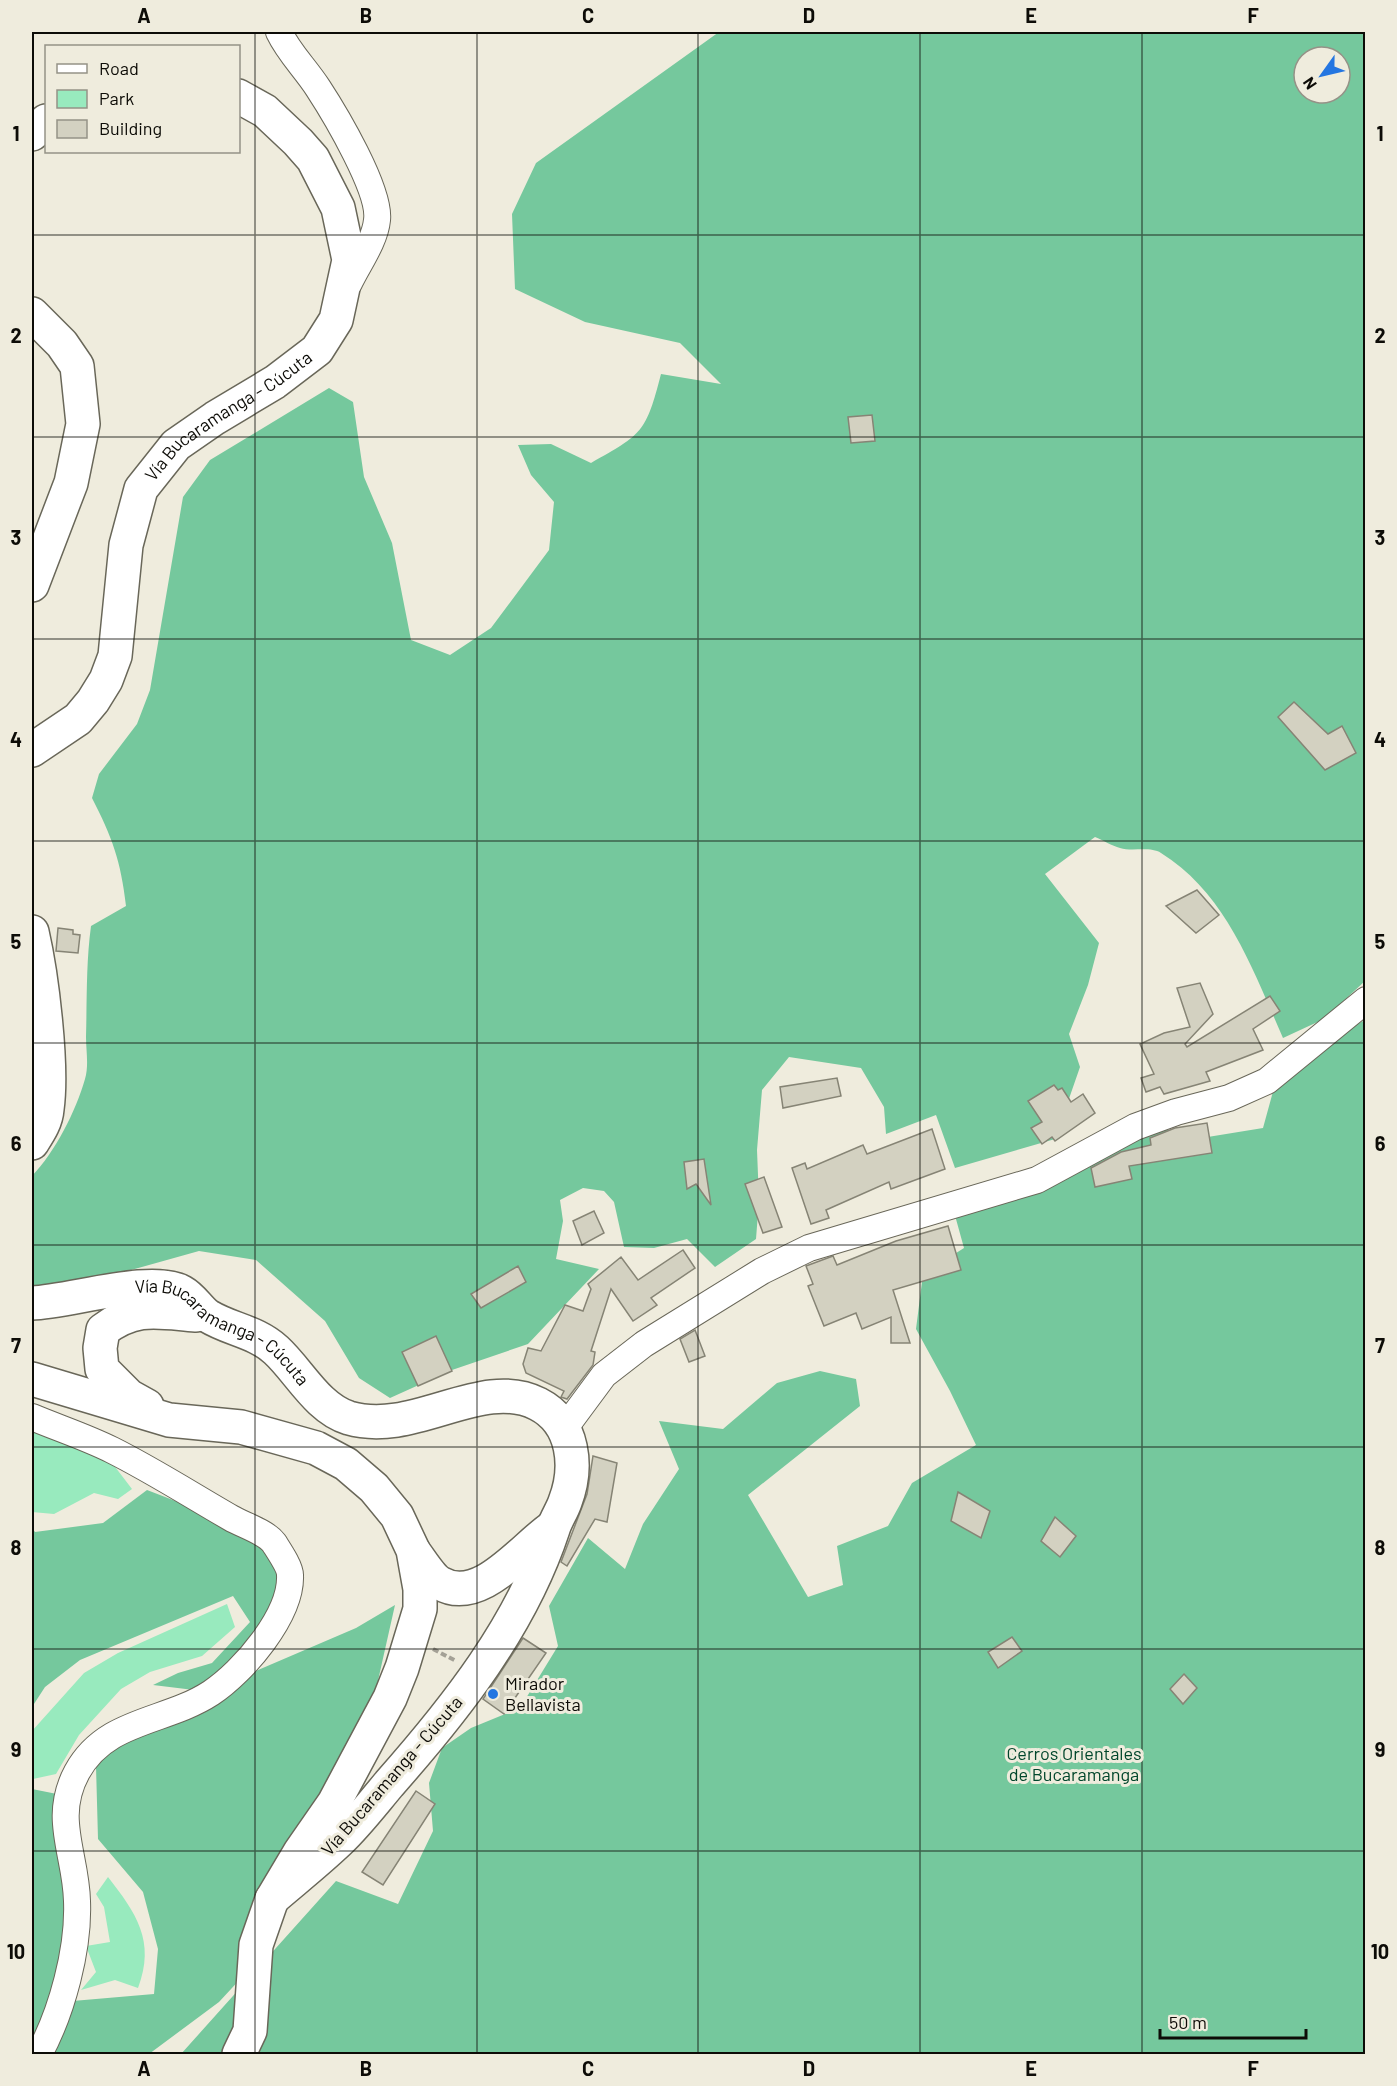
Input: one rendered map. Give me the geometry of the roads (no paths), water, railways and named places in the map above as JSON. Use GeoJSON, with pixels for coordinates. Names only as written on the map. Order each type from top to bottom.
{"type":"FeatureCollection","features":[{"type":"Feature","properties":{"kind":"highway","name":"Vía Bucaramanga - Cúcuta"},"geometry":{"type":"LineString","coordinates":[[32,750],[78,719],[106,680],[115,656],[126,545],[141,489],[176,445],[275,382],[317,350],[336,320],[344,294],[349,260],[345,232],[338,208],[313,159],[284,127],[265,111],[240,97]]}},
{"type":"Feature","properties":{"kind":"highway"},"geometry":{"type":"LineString","coordinates":[[32,134],[45,122]]}},
{"type":"Feature","properties":{"kind":"highway"},"geometry":{"type":"LineString","coordinates":[[32,314],[62,344],[77,366],[83,424],[71,483],[32,585]]}},
{"type":"Feature","properties":{"kind":"highway"},"geometry":{"type":"LineString","coordinates":[[32,932],[42,1000],[48,1087],[44,1124],[32,1143]]}},
{"type":"Feature","properties":{"kind":"highway","name":"Vía Bucaramanga - Cúcuta"},"geometry":{"type":"LineString","coordinates":[[32,1303],[83,1298],[120,1289],[157,1287],[180,1291],[207,1315],[250,1332],[275,1350],[326,1404],[345,1417],[365,1422],[401,1420],[492,1396],[516,1398],[538,1404],[557,1419],[564,1429],[573,1456],[573,1476],[565,1503],[553,1527],[548,1548],[500,1643],[413,1757],[340,1840],[272,1899]]}},
{"type":"Feature","properties":{"kind":"highway"},"geometry":{"type":"LineString","coordinates":[[169,1420],[129,1396],[102,1370],[100,1348],[103,1330],[116,1320],[134,1313],[157,1310],[207,1315]]}},
{"type":"Feature","properties":{"kind":"highway","name":"Vía Bucaramanga - Cúcuta"},"geometry":{"type":"LineString","coordinates":[[32,1379],[169,1420],[241,1427],[278,1435],[316,1448],[346,1464],[374,1488],[397,1516],[413,1550],[420,1589],[420,1609],[390,1698],[334,1803],[300,1852],[272,1899]]}},
{"type":"Feature","properties":{"kind":"highway"},"geometry":{"type":"LineString","coordinates":[[413,1550],[438,1583],[452,1588],[468,1587],[497,1575],[535,1539],[553,1527]]}},
{"type":"Feature","properties":{"kind":"highway"},"geometry":{"type":"LineString","coordinates":[[239,2055],[250,2031],[256,1945],[272,1899]]}},
{"type":"Feature","properties":{"kind":"street"},"geometry":{"type":"LineString","coordinates":[[279,32],[286,46],[318,88],[365,173],[377,202],[377,222],[344,294]]}},
{"type":"Feature","properties":{"kind":"street"},"geometry":{"type":"LineString","coordinates":[[564,1429],[604,1375],[644,1344],[762,1271],[809,1248],[1037,1180],[1135,1127],[1176,1112],[1229,1098],[1267,1081],[1365,1000]]}},
{"type":"Feature","properties":{"kind":"street"},"geometry":{"type":"LineString","coordinates":[[32,1417],[110,1449],[272,1541],[290,1573],[288,1597],[280,1618],[250,1657],[213,1692],[183,1708],[130,1726],[104,1738],[78,1770],[64,1799],[67,1842],[77,1900],[72,1962],[39,2055]]}},
{"type":"Feature","properties":{"kind":"place","name":"Mirador Bellavista"},"geometry":{"type":"Point","coordinates":[493,1694]}},
{"type":"Feature","properties":{"kind":"park label","name":"Cerros Orientales de Bucaramanga"},"geometry":{"type":"Point","coordinates":[1074,1764]}}]}
